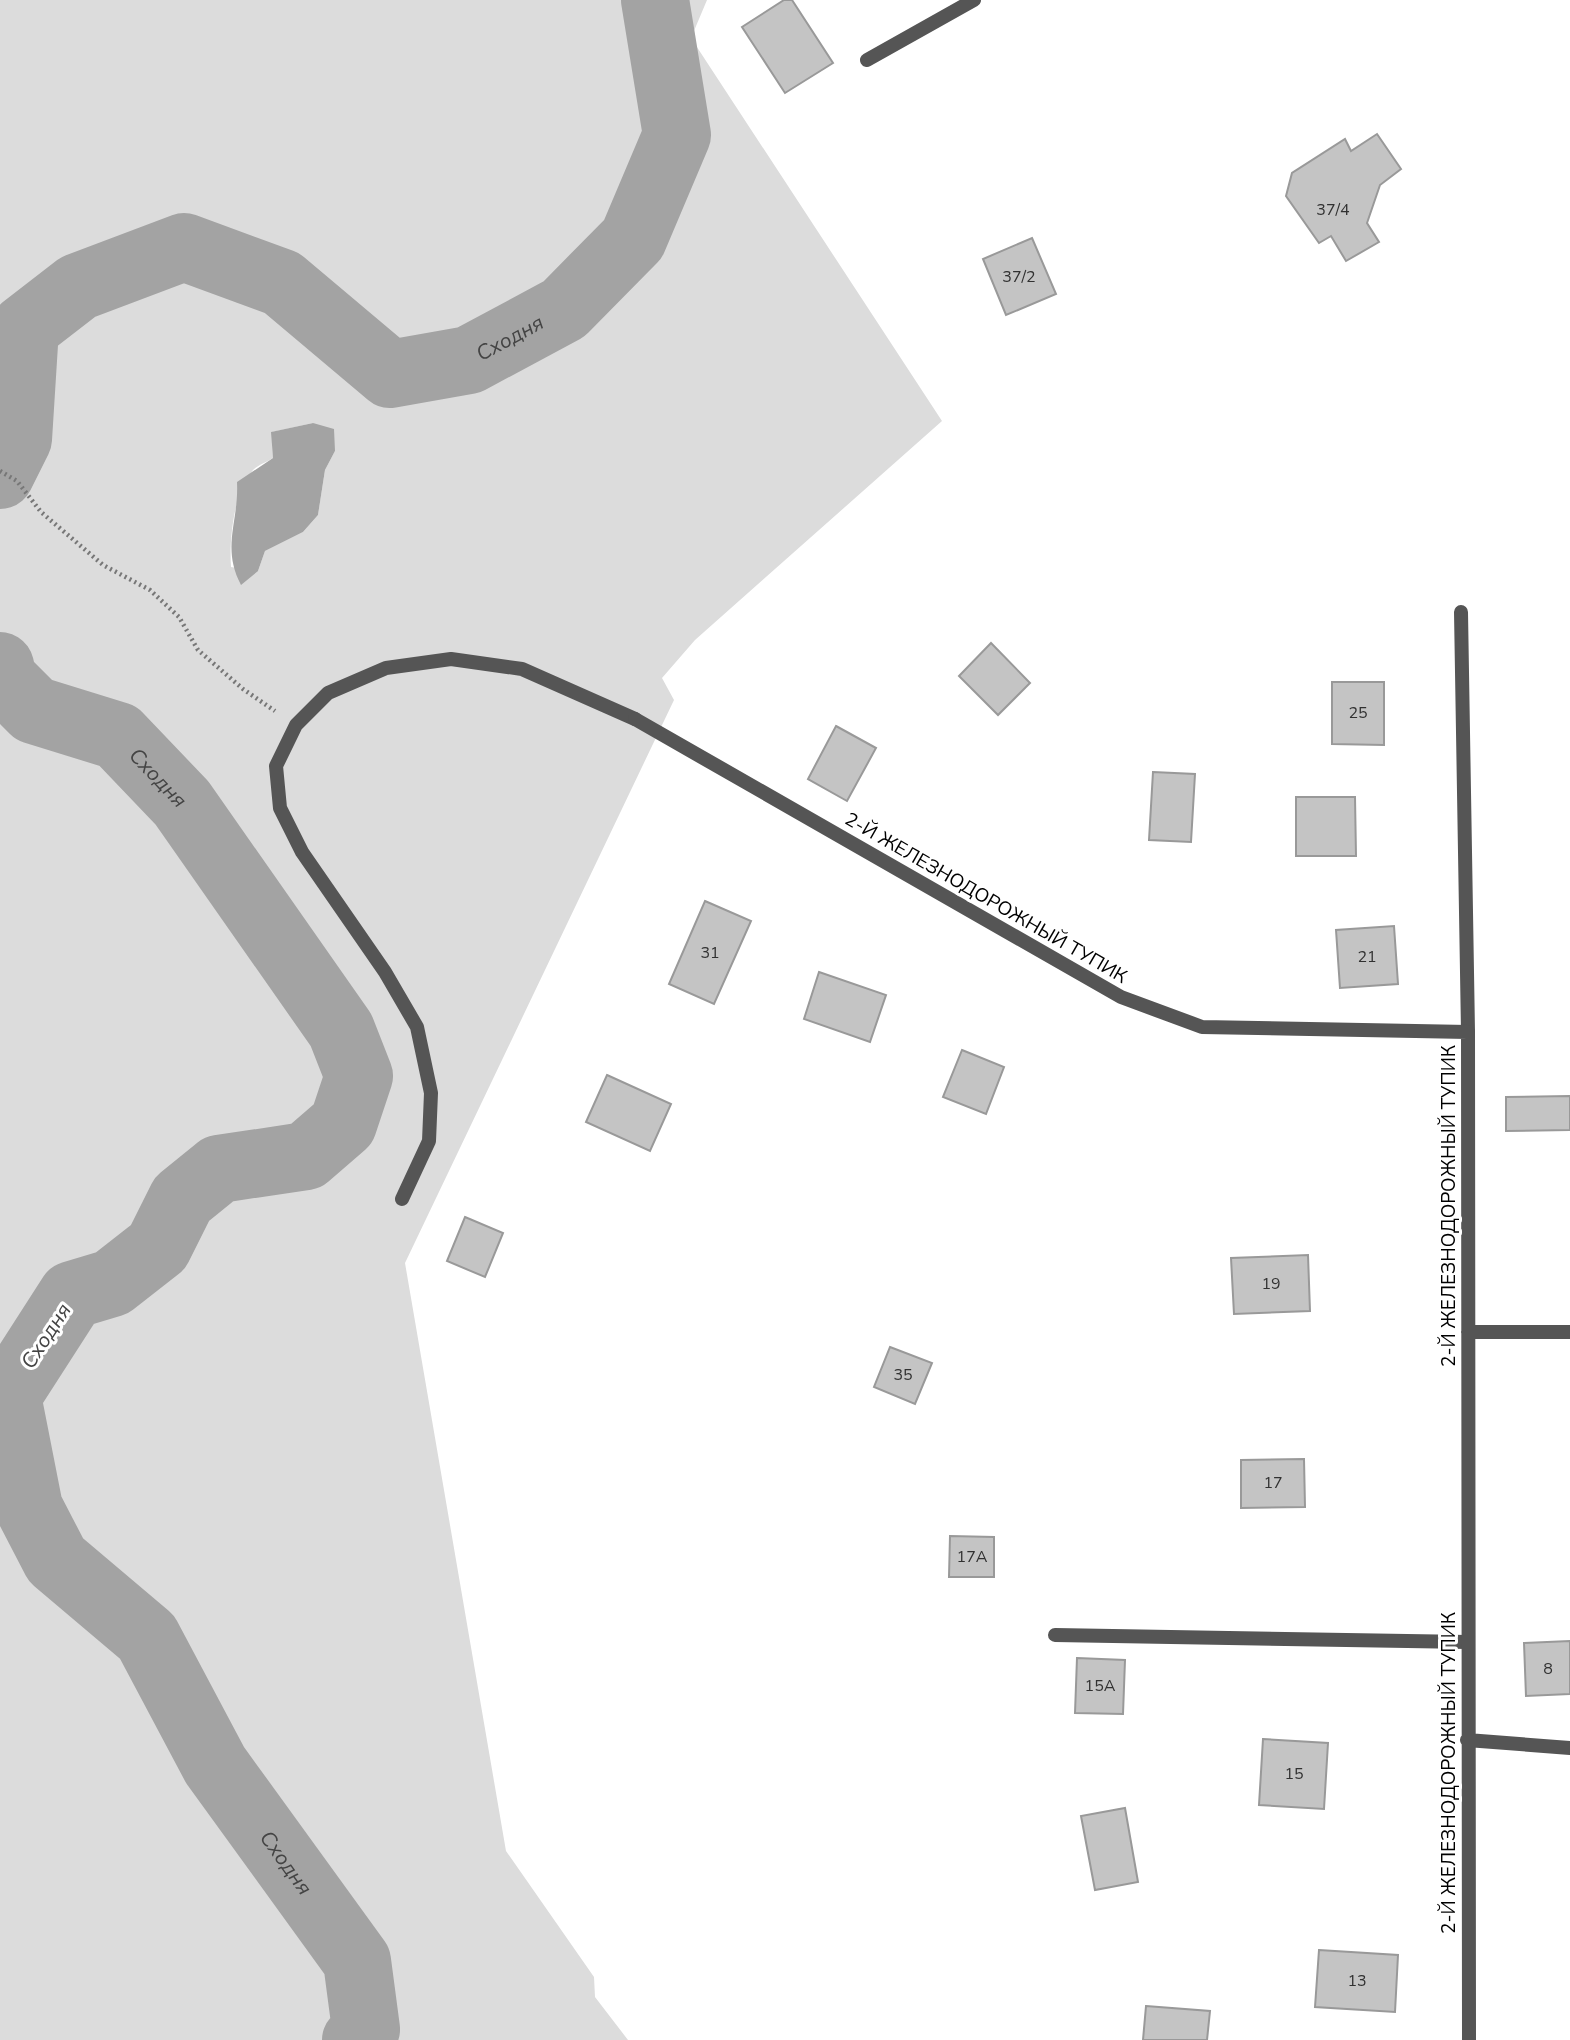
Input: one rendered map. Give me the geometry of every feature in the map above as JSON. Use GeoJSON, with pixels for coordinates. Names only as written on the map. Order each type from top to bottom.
{"type":"FeatureCollection","features":[{"type":"Feature","properties":{"kind":"street"},"geometry":{"type":"LineString","coordinates":[[867,60],[974,0]]}},
{"type":"Feature","properties":{"kind":"street"},"geometry":{"type":"LineString","coordinates":[[1461,612],[1468,1032]]}},
{"type":"Feature","properties":{"kind":"street","name":"2-Й ЖЕЛЕЗНОДОРОЖНЫЙ ТУПИК"},"geometry":{"type":"LineString","coordinates":[[402,1199],[429,1141],[431,1093],[417,1027],[371,951],[302,852],[280,808],[276,766],[296,725],[328,693],[386,668],[451,659],[522,669],[635,719],[1121,998],[1202,1027],[1468,1032],[1469,2040]]}},
{"type":"Feature","properties":{"kind":"street"},"geometry":{"type":"LineString","coordinates":[[1468,1332],[1570,1332]]}},
{"type":"Feature","properties":{"kind":"street"},"geometry":{"type":"LineString","coordinates":[[1055,1635],[1468,1642]]}},
{"type":"Feature","properties":{"kind":"street"},"geometry":{"type":"LineString","coordinates":[[1467,1740],[1570,1748]]}},
{"type":"Feature","properties":{"kind":"path"},"geometry":{"type":"LineString","coordinates":[[0,471],[17,481],[41,512],[103,565],[150,590],[179,617],[198,650],[243,690],[296,725]]}},
{"type":"Feature","properties":{"kind":"shaded area"},"geometry":{"type":"Polygon","coordinates":[[[0,0],[707,0],[691,38],[942,421],[695,640],[662,678],[674,700],[405,1263],[506,1851],[594,1977],[595,1997],[628,2040],[0,2040],[0,0]],[[313,423],[272,432],[273,458],[253,470],[237,503],[232,529],[231,567],[258,571],[265,551],[303,532],[318,515],[325,470],[335,451],[313,423]]]}},
{"type":"Feature","properties":{"kind":"shaded area"},"geometry":{"type":"Polygon","coordinates":[[[313,423],[334,429],[335,451],[325,470],[318,515],[303,532],[265,551],[258,571],[241,585],[235,571],[231,546],[237,482],[273,458],[271,432],[313,423]]]}},
{"type":"Feature","properties":{"kind":"building"},"geometry":{"type":"Polygon","coordinates":[[[784,0],[792,0],[833,63],[785,93],[742,27],[784,0]]]}},
{"type":"Feature","properties":{"kind":"building"},"geometry":{"type":"Polygon","coordinates":[[[1377,134],[1401,169],[1380,185],[1367,223],[1379,242],[1346,261],[1331,236],[1319,243],[1286,196],[1292,173],[1345,139],[1351,151],[1377,134]]]}},
{"type":"Feature","properties":{"kind":"building"},"geometry":{"type":"Polygon","coordinates":[[[1032,238],[1056,294],[1006,315],[983,259],[1032,238]]]}},
{"type":"Feature","properties":{"kind":"building"},"geometry":{"type":"Polygon","coordinates":[[[991,643],[1030,683],[998,715],[959,676],[991,643]]]}},
{"type":"Feature","properties":{"kind":"building"},"geometry":{"type":"Polygon","coordinates":[[[1332,682],[1384,682],[1384,745],[1332,744],[1332,682]]]}},
{"type":"Feature","properties":{"kind":"building"},"geometry":{"type":"Polygon","coordinates":[[[836,726],[876,748],[847,801],[808,779],[836,726]]]}},
{"type":"Feature","properties":{"kind":"building"},"geometry":{"type":"Polygon","coordinates":[[[1153,772],[1195,774],[1191,842],[1149,840],[1153,772]]]}},
{"type":"Feature","properties":{"kind":"building"},"geometry":{"type":"Polygon","coordinates":[[[1296,797],[1355,797],[1356,856],[1296,856],[1296,797]]]}},
{"type":"Feature","properties":{"kind":"building"},"geometry":{"type":"Polygon","coordinates":[[[705,901],[751,921],[714,1004],[669,984],[705,901]]]}},
{"type":"Feature","properties":{"kind":"building"},"geometry":{"type":"Polygon","coordinates":[[[1394,926],[1398,984],[1340,988],[1336,930],[1394,926]]]}},
{"type":"Feature","properties":{"kind":"building"},"geometry":{"type":"Polygon","coordinates":[[[819,972],[886,995],[870,1042],[804,1019],[819,972]]]}},
{"type":"Feature","properties":{"kind":"building"},"geometry":{"type":"Polygon","coordinates":[[[962,1050],[1004,1067],[986,1114],[943,1097],[962,1050]]]}},
{"type":"Feature","properties":{"kind":"building"},"geometry":{"type":"Polygon","coordinates":[[[607,1075],[671,1104],[650,1151],[586,1122],[607,1075]]]}},
{"type":"Feature","properties":{"kind":"building"},"geometry":{"type":"Polygon","coordinates":[[[1570,1096],[1570,1130],[1506,1131],[1506,1097],[1570,1096]]]}},
{"type":"Feature","properties":{"kind":"building"},"geometry":{"type":"Polygon","coordinates":[[[465,1217],[503,1233],[485,1277],[447,1261],[465,1217]]]}},
{"type":"Feature","properties":{"kind":"building"},"geometry":{"type":"Polygon","coordinates":[[[1308,1255],[1310,1311],[1234,1314],[1231,1258],[1308,1255]]]}},
{"type":"Feature","properties":{"kind":"building"},"geometry":{"type":"Polygon","coordinates":[[[890,1347],[932,1363],[915,1404],[874,1387],[890,1347]]]}},
{"type":"Feature","properties":{"kind":"building"},"geometry":{"type":"Polygon","coordinates":[[[1304,1459],[1305,1507],[1241,1508],[1241,1460],[1304,1459]]]}},
{"type":"Feature","properties":{"kind":"building"},"geometry":{"type":"Polygon","coordinates":[[[950,1536],[994,1537],[994,1577],[949,1577],[950,1536]]]}},
{"type":"Feature","properties":{"kind":"building"},"geometry":{"type":"Polygon","coordinates":[[[1570,1641],[1570,1694],[1526,1696],[1524,1643],[1570,1641]]]}},
{"type":"Feature","properties":{"kind":"building"},"geometry":{"type":"Polygon","coordinates":[[[1077,1658],[1125,1660],[1123,1714],[1075,1713],[1077,1658]]]}},
{"type":"Feature","properties":{"kind":"building"},"geometry":{"type":"Polygon","coordinates":[[[1263,1739],[1328,1743],[1324,1809],[1259,1805],[1263,1739]]]}},
{"type":"Feature","properties":{"kind":"building"},"geometry":{"type":"Polygon","coordinates":[[[1125,1808],[1138,1882],[1095,1890],[1081,1816],[1125,1808]]]}},
{"type":"Feature","properties":{"kind":"building"},"geometry":{"type":"Polygon","coordinates":[[[1319,1950],[1398,1955],[1395,2012],[1315,2007],[1319,1950]]]}},
{"type":"Feature","properties":{"kind":"building"},"geometry":{"type":"Polygon","coordinates":[[[1146,2006],[1210,2011],[1207,2040],[1143,2040],[1146,2006]]]}},
{"type":"Feature","properties":{"kind":"waterway","name":"Сходня"},"geometry":{"type":"LineString","coordinates":[[0,475],[18,439],[25,328],[78,287],[184,247],[282,283],[390,374],[469,360],[564,309],[633,239],[677,135],[655,0]]}},
{"type":"Feature","properties":{"kind":"waterway","name":"Сходня"},"geometry":{"type":"LineString","coordinates":[[0,666],[3,679],[34,710],[118,736],[182,803],[341,1030],[359,1076],[343,1124],[306,1156],[219,1169],[182,1199],[158,1247],[112,1283],[72,1295],[7,1396],[29,1508],[56,1560],[147,1637],[215,1765],[357,1961],[366,2029],[356,2040]]}}]}
